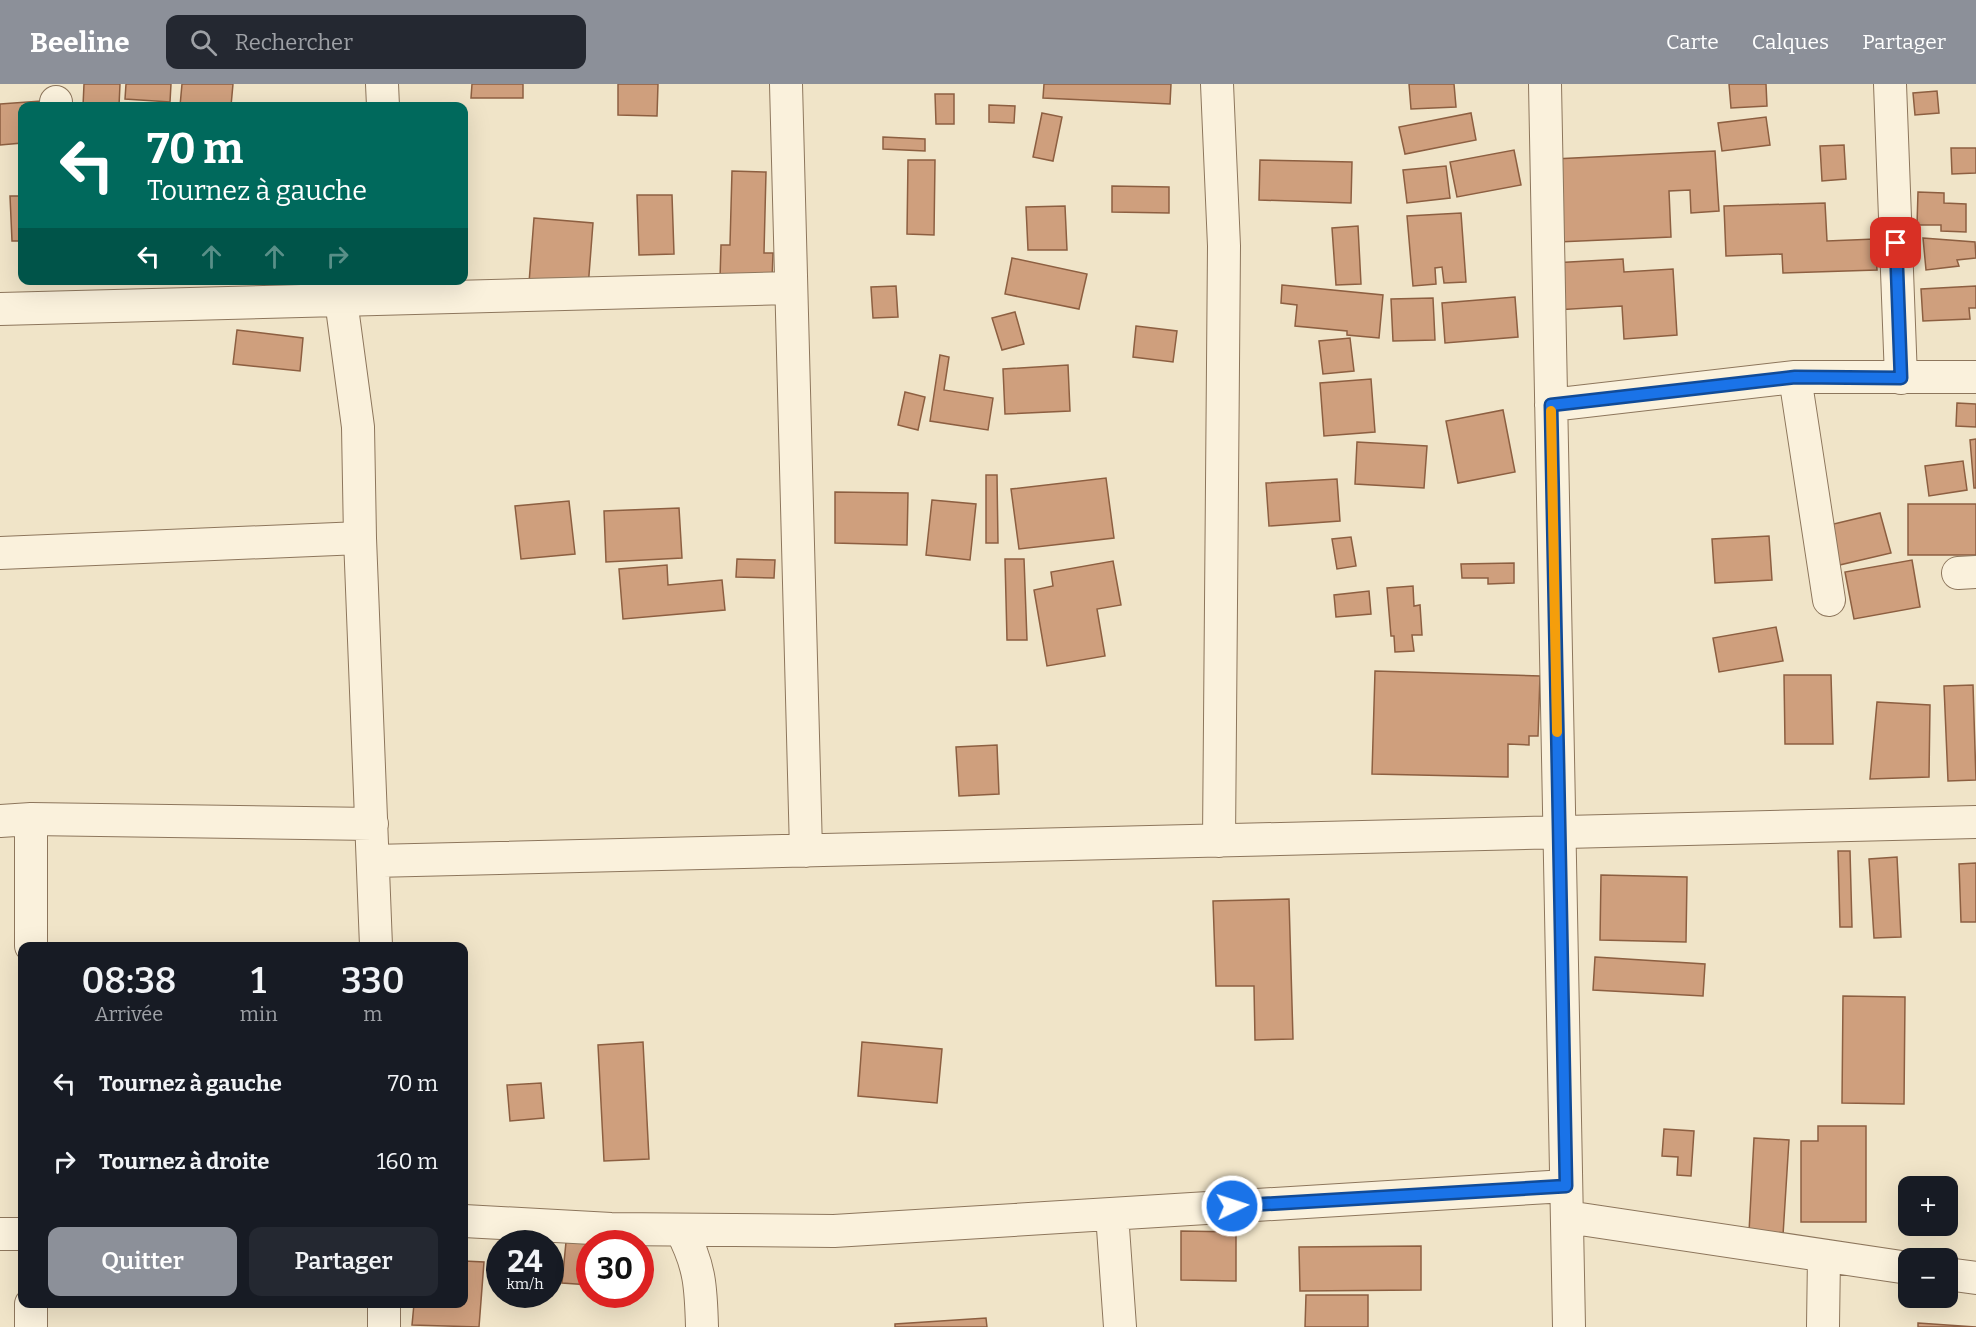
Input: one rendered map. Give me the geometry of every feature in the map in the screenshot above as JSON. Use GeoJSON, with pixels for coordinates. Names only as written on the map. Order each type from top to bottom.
{"type":"FeatureCollection","features":[{"type":"Feature","properties":{"kind":"street"},"geometry":{"type":"LineString","coordinates":[[382,84],[383,102]]}},
{"type":"Feature","properties":{"kind":"street"},"geometry":{"type":"LineString","coordinates":[[786,84],[806,851]]}},
{"type":"Feature","properties":{"kind":"street"},"geometry":{"type":"LineString","coordinates":[[1217,84],[1224,246],[1219,841]]}},
{"type":"Feature","properties":{"kind":"street"},"geometry":{"type":"LineString","coordinates":[[1545,84],[1569,1327]]}},
{"type":"Feature","properties":{"kind":"street"},"geometry":{"type":"LineString","coordinates":[[1890,84],[1901,378]]}},
{"type":"Feature","properties":{"kind":"street"},"geometry":{"type":"LineString","coordinates":[[0,309],[53,294],[341,300],[391,289],[791,288]]}},
{"type":"Feature","properties":{"kind":"street"},"geometry":{"type":"LineString","coordinates":[[341,300],[358,427],[360,538],[376,942]]}},
{"type":"Feature","properties":{"kind":"street"},"geometry":{"type":"LineString","coordinates":[[1551,405],[1795,377],[1976,377]]}},
{"type":"Feature","properties":{"kind":"street"},"geometry":{"type":"LineString","coordinates":[[1795,377],[1829,600]]}},
{"type":"Feature","properties":{"kind":"street"},"geometry":{"type":"LineString","coordinates":[[0,553],[360,538]]}},
{"type":"Feature","properties":{"kind":"street"},"geometry":{"type":"LineString","coordinates":[[0,821],[31,819],[372,824]]}},
{"type":"Feature","properties":{"kind":"street"},"geometry":{"type":"LineString","coordinates":[[31,819],[31,942]]}},
{"type":"Feature","properties":{"kind":"street"},"geometry":{"type":"LineString","coordinates":[[373,861],[1976,822]]}},
{"type":"Feature","properties":{"kind":"street"},"geometry":{"type":"LineString","coordinates":[[468,1221],[611,1229],[834,1231],[1566,1186]]}},
{"type":"Feature","properties":{"kind":"street"},"geometry":{"type":"LineString","coordinates":[[1112,1214],[1120,1327]]}},
{"type":"Feature","properties":{"kind":"street"},"geometry":{"type":"LineString","coordinates":[[1567,1217],[1898,1267]]}},
{"type":"Feature","properties":{"kind":"street"},"geometry":{"type":"LineString","coordinates":[[681,1230],[692,1251],[701,1285],[702,1327]]}},
{"type":"Feature","properties":{"kind":"street"},"geometry":{"type":"LineString","coordinates":[[0,1234],[18,1234]]}},
{"type":"Feature","properties":{"kind":"street"},"geometry":{"type":"LineString","coordinates":[[1822,1327],[1824,1257]]}},
{"type":"Feature","properties":{"kind":"street"},"geometry":{"type":"LineString","coordinates":[[1958,1276],[1976,1278]]}},
{"type":"Feature","properties":{"kind":"street"},"geometry":{"type":"LineString","coordinates":[[31,1308],[31,1327]]}},
{"type":"Feature","properties":{"kind":"street"},"geometry":{"type":"LineString","coordinates":[[384,1308],[384,1327]]}},
{"type":"Feature","properties":{"kind":"building"},"geometry":{"type":"Polygon","coordinates":[[[84,84],[120,84],[119,102],[83,102],[84,84]]]}},
{"type":"Feature","properties":{"kind":"building"},"geometry":{"type":"Polygon","coordinates":[[[126,84],[171,84],[170,102],[125,99],[126,84]]]}},
{"type":"Feature","properties":{"kind":"building"},"geometry":{"type":"Polygon","coordinates":[[[182,84],[233,84],[231,102],[180,102],[182,84]]]}},
{"type":"Feature","properties":{"kind":"building"},"geometry":{"type":"Polygon","coordinates":[[[472,84],[523,84],[523,98],[471,98],[472,84]]]}},
{"type":"Feature","properties":{"kind":"building"},"geometry":{"type":"Polygon","coordinates":[[[618,84],[658,84],[657,116],[618,115],[618,84]]]}},
{"type":"Feature","properties":{"kind":"building"},"geometry":{"type":"Polygon","coordinates":[[[1044,84],[1171,84],[1170,104],[1043,98],[1044,84]]]}},
{"type":"Feature","properties":{"kind":"building"},"geometry":{"type":"Polygon","coordinates":[[[1409,84],[1454,84],[1456,107],[1411,109],[1409,84]]]}},
{"type":"Feature","properties":{"kind":"building"},"geometry":{"type":"Polygon","coordinates":[[[1729,84],[1766,84],[1767,106],[1731,108],[1729,84]]]}},
{"type":"Feature","properties":{"kind":"building"},"geometry":{"type":"Polygon","coordinates":[[[1937,91],[1939,113],[1915,115],[1913,93],[1937,91]]]}},
{"type":"Feature","properties":{"kind":"building"},"geometry":{"type":"Polygon","coordinates":[[[935,94],[954,94],[954,124],[936,124],[935,94]]]}},
{"type":"Feature","properties":{"kind":"building"},"geometry":{"type":"Polygon","coordinates":[[[18,103],[18,143],[0,145],[0,104],[18,103]]]}},
{"type":"Feature","properties":{"kind":"building"},"geometry":{"type":"Polygon","coordinates":[[[989,105],[1015,106],[1014,123],[989,122],[989,105]]]}},
{"type":"Feature","properties":{"kind":"building"},"geometry":{"type":"Polygon","coordinates":[[[1042,113],[1062,117],[1053,161],[1033,157],[1042,113]]]}},
{"type":"Feature","properties":{"kind":"building"},"geometry":{"type":"Polygon","coordinates":[[[1471,113],[1476,140],[1405,154],[1399,127],[1471,113]]]}},
{"type":"Feature","properties":{"kind":"building"},"geometry":{"type":"Polygon","coordinates":[[[1766,117],[1770,145],[1722,151],[1718,123],[1766,117]]]}},
{"type":"Feature","properties":{"kind":"building"},"geometry":{"type":"Polygon","coordinates":[[[883,137],[925,139],[925,151],[883,149],[883,137]]]}},
{"type":"Feature","properties":{"kind":"building"},"geometry":{"type":"Polygon","coordinates":[[[1844,145],[1846,179],[1822,181],[1820,146],[1844,145]]]}},
{"type":"Feature","properties":{"kind":"building"},"geometry":{"type":"Polygon","coordinates":[[[1951,148],[1976,148],[1976,173],[1952,174],[1951,148]]]}},
{"type":"Feature","properties":{"kind":"building"},"geometry":{"type":"Polygon","coordinates":[[[1514,150],[1521,185],[1457,197],[1450,162],[1514,150]]]}},
{"type":"Feature","properties":{"kind":"building"},"geometry":{"type":"Polygon","coordinates":[[[1715,151],[1719,211],[1691,213],[1690,190],[1669,191],[1671,237],[1558,242],[1554,159],[1715,151]]]}},
{"type":"Feature","properties":{"kind":"building"},"geometry":{"type":"Polygon","coordinates":[[[908,160],[935,160],[934,235],[907,234],[908,160]]]}},
{"type":"Feature","properties":{"kind":"building"},"geometry":{"type":"Polygon","coordinates":[[[1260,160],[1352,162],[1351,203],[1259,200],[1260,160]]]}},
{"type":"Feature","properties":{"kind":"building"},"geometry":{"type":"Polygon","coordinates":[[[1446,166],[1450,198],[1407,203],[1403,170],[1446,166]]]}},
{"type":"Feature","properties":{"kind":"building"},"geometry":{"type":"Polygon","coordinates":[[[732,171],[766,172],[764,253],[773,253],[772,281],[720,279],[721,245],[730,245],[732,171]]]}},
{"type":"Feature","properties":{"kind":"building"},"geometry":{"type":"Polygon","coordinates":[[[1112,186],[1169,187],[1169,213],[1112,212],[1112,186]]]}},
{"type":"Feature","properties":{"kind":"building"},"geometry":{"type":"Polygon","coordinates":[[[1918,192],[1944,193],[1944,203],[1966,204],[1966,232],[1941,231],[1941,225],[1917,225],[1918,192]]]}},
{"type":"Feature","properties":{"kind":"building"},"geometry":{"type":"Polygon","coordinates":[[[637,195],[672,195],[674,254],[639,255],[637,195]]]}},
{"type":"Feature","properties":{"kind":"building"},"geometry":{"type":"Polygon","coordinates":[[[10,196],[18,196],[18,241],[12,241],[10,196]]]}},
{"type":"Feature","properties":{"kind":"building"},"geometry":{"type":"Polygon","coordinates":[[[1825,203],[1827,241],[1875,239],[1877,270],[1783,273],[1782,254],[1726,256],[1724,206],[1825,203]]]}},
{"type":"Feature","properties":{"kind":"building"},"geometry":{"type":"Polygon","coordinates":[[[1065,206],[1067,250],[1028,250],[1026,207],[1065,206]]]}},
{"type":"Feature","properties":{"kind":"building"},"geometry":{"type":"Polygon","coordinates":[[[1461,213],[1466,282],[1444,283],[1442,267],[1435,268],[1436,284],[1413,286],[1407,216],[1461,213]]]}},
{"type":"Feature","properties":{"kind":"building"},"geometry":{"type":"Polygon","coordinates":[[[534,218],[593,223],[588,288],[529,283],[534,218]]]}},
{"type":"Feature","properties":{"kind":"building"},"geometry":{"type":"Polygon","coordinates":[[[1358,226],[1361,284],[1336,285],[1332,228],[1358,226]]]}},
{"type":"Feature","properties":{"kind":"building"},"geometry":{"type":"Polygon","coordinates":[[[1923,238],[1975,242],[1976,258],[1957,260],[1959,266],[1926,270],[1923,238]]]}},
{"type":"Feature","properties":{"kind":"building"},"geometry":{"type":"Polygon","coordinates":[[[1012,258],[1087,274],[1079,309],[1005,294],[1012,258]]]}},
{"type":"Feature","properties":{"kind":"building"},"geometry":{"type":"Polygon","coordinates":[[[1623,259],[1624,272],[1673,269],[1677,335],[1624,339],[1622,306],[1555,310],[1552,263],[1623,259]]]}},
{"type":"Feature","properties":{"kind":"building"},"geometry":{"type":"Polygon","coordinates":[[[1282,285],[1383,295],[1379,338],[1347,335],[1347,331],[1295,326],[1297,305],[1281,303],[1282,285]]]}},
{"type":"Feature","properties":{"kind":"building"},"geometry":{"type":"Polygon","coordinates":[[[896,286],[898,317],[873,318],[871,287],[896,286]]]}},
{"type":"Feature","properties":{"kind":"building"},"geometry":{"type":"Polygon","coordinates":[[[1976,286],[1976,308],[1969,308],[1970,319],[1923,321],[1921,289],[1976,286]]]}},
{"type":"Feature","properties":{"kind":"building"},"geometry":{"type":"Polygon","coordinates":[[[1515,297],[1518,337],[1445,343],[1442,303],[1515,297]]]}},
{"type":"Feature","properties":{"kind":"building"},"geometry":{"type":"Polygon","coordinates":[[[1433,298],[1435,340],[1393,341],[1391,299],[1433,298]]]}},
{"type":"Feature","properties":{"kind":"building"},"geometry":{"type":"Polygon","coordinates":[[[1015,312],[1024,344],[1002,350],[992,318],[1015,312]]]}},
{"type":"Feature","properties":{"kind":"building"},"geometry":{"type":"Polygon","coordinates":[[[1136,326],[1177,331],[1173,362],[1133,357],[1136,326]]]}},
{"type":"Feature","properties":{"kind":"building"},"geometry":{"type":"Polygon","coordinates":[[[237,330],[303,338],[300,371],[233,364],[237,330]]]}},
{"type":"Feature","properties":{"kind":"building"},"geometry":{"type":"Polygon","coordinates":[[[1350,338],[1354,371],[1323,374],[1319,341],[1350,338]]]}},
{"type":"Feature","properties":{"kind":"building"},"geometry":{"type":"Polygon","coordinates":[[[940,355],[949,357],[944,390],[993,398],[988,430],[930,421],[940,355]]]}},
{"type":"Feature","properties":{"kind":"building"},"geometry":{"type":"Polygon","coordinates":[[[1068,365],[1070,411],[1005,414],[1003,369],[1068,365]]]}},
{"type":"Feature","properties":{"kind":"building"},"geometry":{"type":"Polygon","coordinates":[[[1371,379],[1375,432],[1324,436],[1320,383],[1371,379]]]}},
{"type":"Feature","properties":{"kind":"building"},"geometry":{"type":"Polygon","coordinates":[[[905,392],[925,397],[918,430],[898,425],[905,392]]]}},
{"type":"Feature","properties":{"kind":"building"},"geometry":{"type":"Polygon","coordinates":[[[1957,403],[1976,404],[1976,427],[1956,426],[1957,403]]]}},
{"type":"Feature","properties":{"kind":"building"},"geometry":{"type":"Polygon","coordinates":[[[1503,410],[1515,472],[1458,483],[1446,421],[1503,410]]]}},
{"type":"Feature","properties":{"kind":"building"},"geometry":{"type":"Polygon","coordinates":[[[1976,439],[1976,488],[1974,488],[1970,440],[1976,439]]]}},
{"type":"Feature","properties":{"kind":"building"},"geometry":{"type":"Polygon","coordinates":[[[1357,442],[1427,446],[1424,488],[1355,484],[1357,442]]]}},
{"type":"Feature","properties":{"kind":"building"},"geometry":{"type":"Polygon","coordinates":[[[1963,461],[1967,490],[1929,496],[1925,466],[1963,461]]]}},
{"type":"Feature","properties":{"kind":"building"},"geometry":{"type":"Polygon","coordinates":[[[986,475],[997,475],[998,543],[986,543],[986,475]]]}},
{"type":"Feature","properties":{"kind":"building"},"geometry":{"type":"Polygon","coordinates":[[[1106,478],[1114,538],[1019,549],[1011,489],[1106,478]]]}},
{"type":"Feature","properties":{"kind":"building"},"geometry":{"type":"Polygon","coordinates":[[[1337,479],[1340,521],[1269,526],[1266,483],[1337,479]]]}},
{"type":"Feature","properties":{"kind":"building"},"geometry":{"type":"Polygon","coordinates":[[[835,492],[908,493],[907,545],[835,543],[835,492]]]}},
{"type":"Feature","properties":{"kind":"building"},"geometry":{"type":"Polygon","coordinates":[[[932,500],[976,504],[970,560],[926,555],[932,500]]]}},
{"type":"Feature","properties":{"kind":"building"},"geometry":{"type":"Polygon","coordinates":[[[569,501],[575,554],[521,559],[515,506],[569,501]]]}},
{"type":"Feature","properties":{"kind":"building"},"geometry":{"type":"Polygon","coordinates":[[[1908,504],[1976,504],[1976,555],[1908,555],[1908,504]]]}},
{"type":"Feature","properties":{"kind":"building"},"geometry":{"type":"Polygon","coordinates":[[[679,508],[682,558],[606,562],[604,511],[679,508]]]}},
{"type":"Feature","properties":{"kind":"building"},"geometry":{"type":"Polygon","coordinates":[[[1880,513],[1891,553],[1831,567],[1821,527],[1880,513]]]}},
{"type":"Feature","properties":{"kind":"building"},"geometry":{"type":"Polygon","coordinates":[[[1769,536],[1772,580],[1715,583],[1712,539],[1769,536]]]}},
{"type":"Feature","properties":{"kind":"building"},"geometry":{"type":"Polygon","coordinates":[[[1351,537],[1356,566],[1337,569],[1332,539],[1351,537]]]}},
{"type":"Feature","properties":{"kind":"building"},"geometry":{"type":"Polygon","coordinates":[[[737,559],[775,560],[774,578],[736,577],[737,559]]]}},
{"type":"Feature","properties":{"kind":"building"},"geometry":{"type":"Polygon","coordinates":[[[1005,559],[1024,559],[1027,640],[1007,640],[1005,559]]]}},
{"type":"Feature","properties":{"kind":"building"},"geometry":{"type":"Polygon","coordinates":[[[1912,560],[1920,607],[1854,619],[1845,572],[1912,560]]]}},
{"type":"Feature","properties":{"kind":"building"},"geometry":{"type":"Polygon","coordinates":[[[1113,561],[1121,605],[1097,609],[1105,656],[1047,666],[1034,590],[1053,586],[1051,572],[1113,561]]]}},
{"type":"Feature","properties":{"kind":"building"},"geometry":{"type":"Polygon","coordinates":[[[1514,563],[1514,583],[1488,584],[1488,578],[1462,578],[1461,564],[1514,563]]]}},
{"type":"Feature","properties":{"kind":"building"},"geometry":{"type":"Polygon","coordinates":[[[667,565],[668,585],[722,580],[725,610],[623,619],[619,569],[667,565]]]}},
{"type":"Feature","properties":{"kind":"building"},"geometry":{"type":"Polygon","coordinates":[[[1413,586],[1414,606],[1420,605],[1422,635],[1412,635],[1414,651],[1395,652],[1394,636],[1391,636],[1387,588],[1413,586]]]}},
{"type":"Feature","properties":{"kind":"building"},"geometry":{"type":"Polygon","coordinates":[[[1369,591],[1371,614],[1336,617],[1334,595],[1369,591]]]}},
{"type":"Feature","properties":{"kind":"building"},"geometry":{"type":"Polygon","coordinates":[[[1776,627],[1783,661],[1719,672],[1713,638],[1776,627]]]}},
{"type":"Feature","properties":{"kind":"building"},"geometry":{"type":"Polygon","coordinates":[[[1375,671],[1540,676],[1538,736],[1529,736],[1529,745],[1508,744],[1508,777],[1372,774],[1375,671]]]}},
{"type":"Feature","properties":{"kind":"building"},"geometry":{"type":"Polygon","coordinates":[[[1784,675],[1831,675],[1833,744],[1785,744],[1784,675]]]}},
{"type":"Feature","properties":{"kind":"building"},"geometry":{"type":"Polygon","coordinates":[[[1973,685],[1976,780],[1948,781],[1944,686],[1973,685]]]}},
{"type":"Feature","properties":{"kind":"building"},"geometry":{"type":"Polygon","coordinates":[[[1877,702],[1930,705],[1929,777],[1870,779],[1877,702]]]}},
{"type":"Feature","properties":{"kind":"building"},"geometry":{"type":"Polygon","coordinates":[[[997,745],[999,794],[959,796],[956,747],[997,745]]]}},
{"type":"Feature","properties":{"kind":"building"},"geometry":{"type":"Polygon","coordinates":[[[1838,851],[1850,851],[1852,927],[1840,927],[1838,851]]]}},
{"type":"Feature","properties":{"kind":"building"},"geometry":{"type":"Polygon","coordinates":[[[1897,857],[1901,937],[1874,938],[1869,859],[1897,857]]]}},
{"type":"Feature","properties":{"kind":"building"},"geometry":{"type":"Polygon","coordinates":[[[1976,863],[1976,922],[1961,922],[1959,864],[1976,863]]]}},
{"type":"Feature","properties":{"kind":"building"},"geometry":{"type":"Polygon","coordinates":[[[1601,875],[1687,877],[1686,942],[1600,940],[1601,875]]]}},
{"type":"Feature","properties":{"kind":"building"},"geometry":{"type":"Polygon","coordinates":[[[1289,899],[1293,1039],[1255,1040],[1254,986],[1216,986],[1213,901],[1289,899]]]}},
{"type":"Feature","properties":{"kind":"building"},"geometry":{"type":"Polygon","coordinates":[[[1595,957],[1705,964],[1703,996],[1593,990],[1595,957]]]}},
{"type":"Feature","properties":{"kind":"building"},"geometry":{"type":"Polygon","coordinates":[[[1843,996],[1905,997],[1904,1104],[1842,1103],[1843,996]]]}},
{"type":"Feature","properties":{"kind":"building"},"geometry":{"type":"Polygon","coordinates":[[[643,1042],[649,1159],[604,1161],[598,1045],[643,1042]]]}},
{"type":"Feature","properties":{"kind":"building"},"geometry":{"type":"Polygon","coordinates":[[[862,1042],[942,1049],[937,1103],[858,1096],[862,1042]]]}},
{"type":"Feature","properties":{"kind":"building"},"geometry":{"type":"Polygon","coordinates":[[[541,1083],[544,1118],[510,1121],[507,1085],[541,1083]]]}},
{"type":"Feature","properties":{"kind":"building"},"geometry":{"type":"Polygon","coordinates":[[[1818,1126],[1866,1126],[1866,1222],[1801,1222],[1801,1141],[1818,1141],[1818,1126]]]}},
{"type":"Feature","properties":{"kind":"building"},"geometry":{"type":"Polygon","coordinates":[[[1664,1129],[1694,1131],[1691,1176],[1677,1175],[1678,1157],[1662,1156],[1664,1129]]]}},
{"type":"Feature","properties":{"kind":"building"},"geometry":{"type":"Polygon","coordinates":[[[1754,1138],[1789,1140],[1783,1235],[1749,1232],[1754,1138]]]}},
{"type":"Feature","properties":{"kind":"building"},"geometry":{"type":"Polygon","coordinates":[[[1181,1231],[1236,1232],[1236,1281],[1181,1280],[1181,1231]]]}},
{"type":"Feature","properties":{"kind":"building"},"geometry":{"type":"Polygon","coordinates":[[[566,1242],[576,1243],[576,1284],[564,1283],[566,1242]]]}},
{"type":"Feature","properties":{"kind":"building"},"geometry":{"type":"Polygon","coordinates":[[[1421,1246],[1421,1290],[1300,1291],[1299,1247],[1421,1246]]]}},
{"type":"Feature","properties":{"kind":"building"},"geometry":{"type":"Polygon","coordinates":[[[468,1261],[484,1262],[479,1327],[412,1325],[414,1308],[468,1308],[468,1261]]]}},
{"type":"Feature","properties":{"kind":"building"},"geometry":{"type":"Polygon","coordinates":[[[1306,1295],[1368,1295],[1368,1327],[1305,1327],[1306,1295]]]}},
{"type":"Feature","properties":{"kind":"building"},"geometry":{"type":"Polygon","coordinates":[[[986,1318],[987,1327],[895,1327],[895,1324],[986,1318]]]}},
{"type":"Feature","properties":{"kind":"building"},"geometry":{"type":"Polygon","coordinates":[[[1918,1323],[1976,1327],[1918,1327],[1918,1323]]]}},
{"type":"Feature","properties":{"kind":"slow traffic"},"geometry":{"type":"LineString","coordinates":[[1551,411],[1557,732]]}},
{"type":"Feature","properties":{"kind":"route"},"geometry":{"type":"LineString","coordinates":[[1232,1206],[1566,1186],[1551,405],[1795,377],[1901,378],[1896,243]]}}]}
